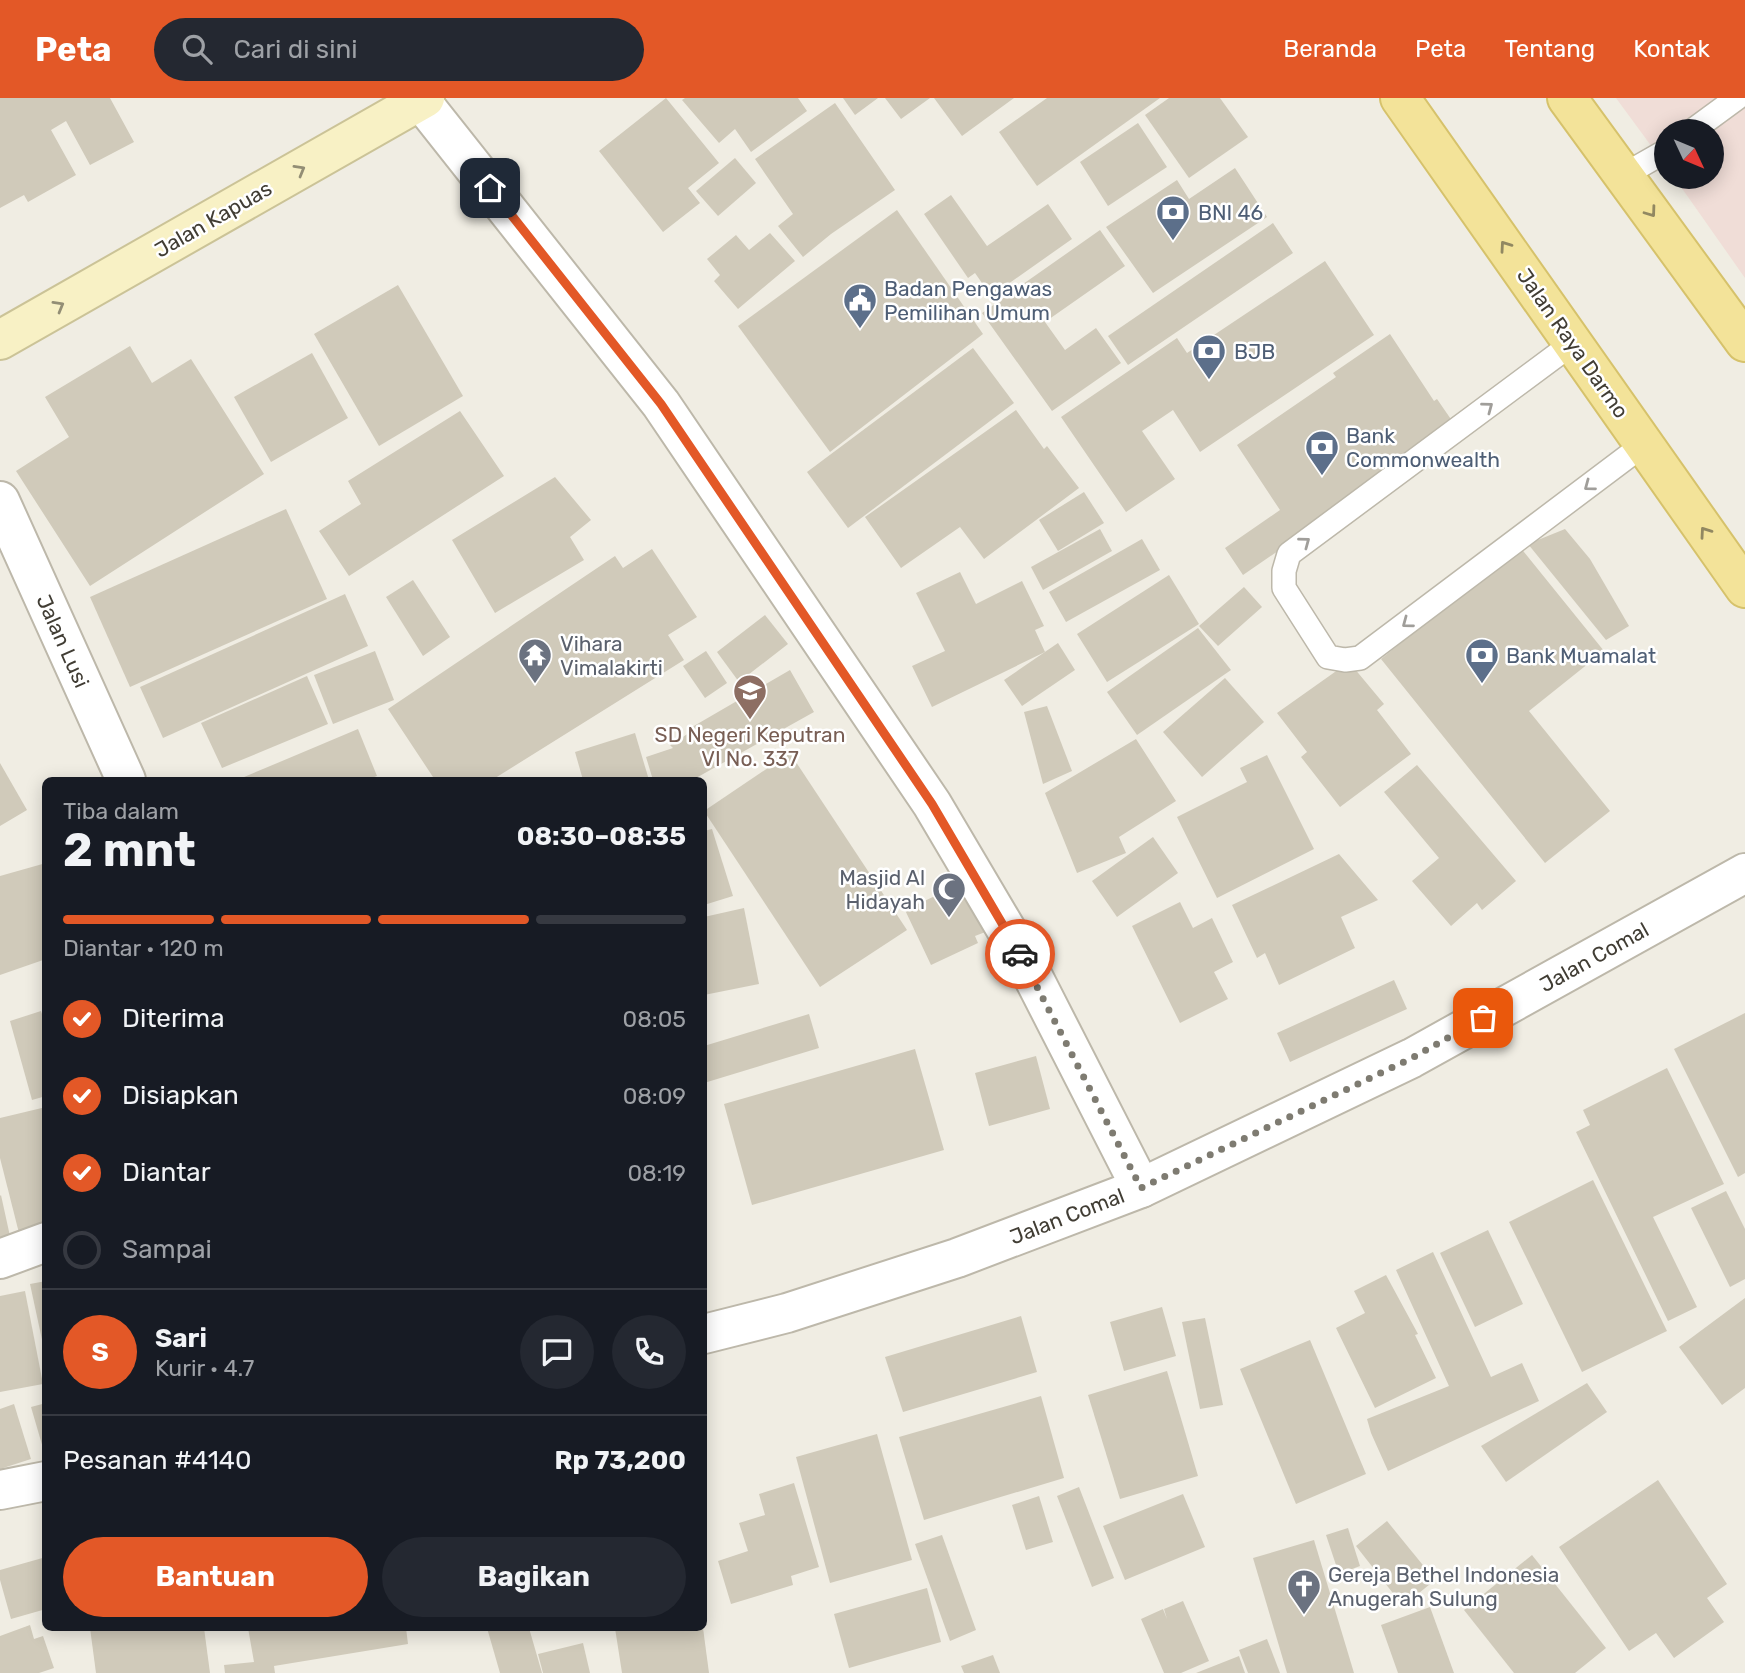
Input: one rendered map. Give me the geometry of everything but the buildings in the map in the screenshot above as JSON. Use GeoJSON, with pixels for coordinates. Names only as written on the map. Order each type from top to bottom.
{"type":"FeatureCollection","features":[{"type":"Feature","properties":{"kind":"main road","name":"Jalan Raya Darmo"},"geometry":{"type":"LineString","coordinates":[[1400,98],[1745,588]]}},
{"type":"Feature","properties":{"kind":"main road"},"geometry":{"type":"LineString","coordinates":[[1567,98],[1745,342]]}},
{"type":"Feature","properties":{"kind":"street","name":"Jalan Kapuas"},"geometry":{"type":"LineString","coordinates":[[0,340],[423,100]]}},
{"type":"Feature","properties":{"kind":"street"},"geometry":{"type":"LineString","coordinates":[[423,100],[661,404],[932,804],[1026,963],[1141,1188]]}},
{"type":"Feature","properties":{"kind":"street","name":"Jalan Lusi"},"geometry":{"type":"LineString","coordinates":[[0,500],[125,777]]}},
{"type":"Feature","properties":{"kind":"street","name":"Jalan Comal"},"geometry":{"type":"LineString","coordinates":[[707,1333],[787,1313],[957,1258],[1141,1188],[1412,1058],[1745,873]]}},
{"type":"Feature","properties":{"kind":"street"},"geometry":{"type":"LineString","coordinates":[[0,1259],[42,1243]]}},
{"type":"Feature","properties":{"kind":"street"},"geometry":{"type":"LineString","coordinates":[[0,1490],[42,1482]]}},
{"type":"Feature","properties":{"kind":"lane"},"geometry":{"type":"LineString","coordinates":[[1706,119],[1728,101]]}},
{"type":"Feature","properties":{"kind":"lane"},"geometry":{"type":"LineString","coordinates":[[1624,175],[1654,158]]}},
{"type":"Feature","properties":{"kind":"lane"},"geometry":{"type":"LineString","coordinates":[[1573,343],[1289,554],[1284,571],[1284,588],[1328,657],[1345,660],[1360,658],[1643,445]]}},
{"type":"Feature","properties":{"kind":"shaded area"},"geometry":{"type":"Polygon","coordinates":[[[1616,98],[1745,98],[1745,278],[1682,189],[1724,189],[1724,119],[1654,119],[1654,150],[1616,98]]]}},
{"type":"Feature","properties":{"kind":"way so far"},"geometry":{"type":"LineString","coordinates":[[1020,954],[1141,1188],[1412,1058],[1483,1018]]}},
{"type":"Feature","properties":{"kind":"place","name":"BNI 46"},"geometry":{"type":"Point","coordinates":[1173,242]}},
{"type":"Feature","properties":{"kind":"place","name":"Badan Pengawas Pemilihan Umum"},"geometry":{"type":"Point","coordinates":[860,330]}},
{"type":"Feature","properties":{"kind":"place","name":"BJB"},"geometry":{"type":"Point","coordinates":[1209,381]}},
{"type":"Feature","properties":{"kind":"place","name":"Bank Commonwealth"},"geometry":{"type":"Point","coordinates":[1322,477]}},
{"type":"Feature","properties":{"kind":"place","name":"Vihara Vimalakirti"},"geometry":{"type":"Point","coordinates":[535,685]}},
{"type":"Feature","properties":{"kind":"place","name":"Bank Muamalat"},"geometry":{"type":"Point","coordinates":[1482,685]}},
{"type":"Feature","properties":{"kind":"place","name":"SD Negeri Keputran VI No. 337"},"geometry":{"type":"Point","coordinates":[750,721]}},
{"type":"Feature","properties":{"kind":"place","name":"Masjid Al Hidayah"},"geometry":{"type":"Point","coordinates":[949,919]}},
{"type":"Feature","properties":{"kind":"place","name":"Gereja Bethel Indonesia Anugerah Sulung"},"geometry":{"type":"Point","coordinates":[1304,1616]}},
{"type":"Feature","properties":{"kind":"route"},"geometry":{"type":"LineString","coordinates":[[490,188],[661,404],[932,804],[1020,954]]}}]}
